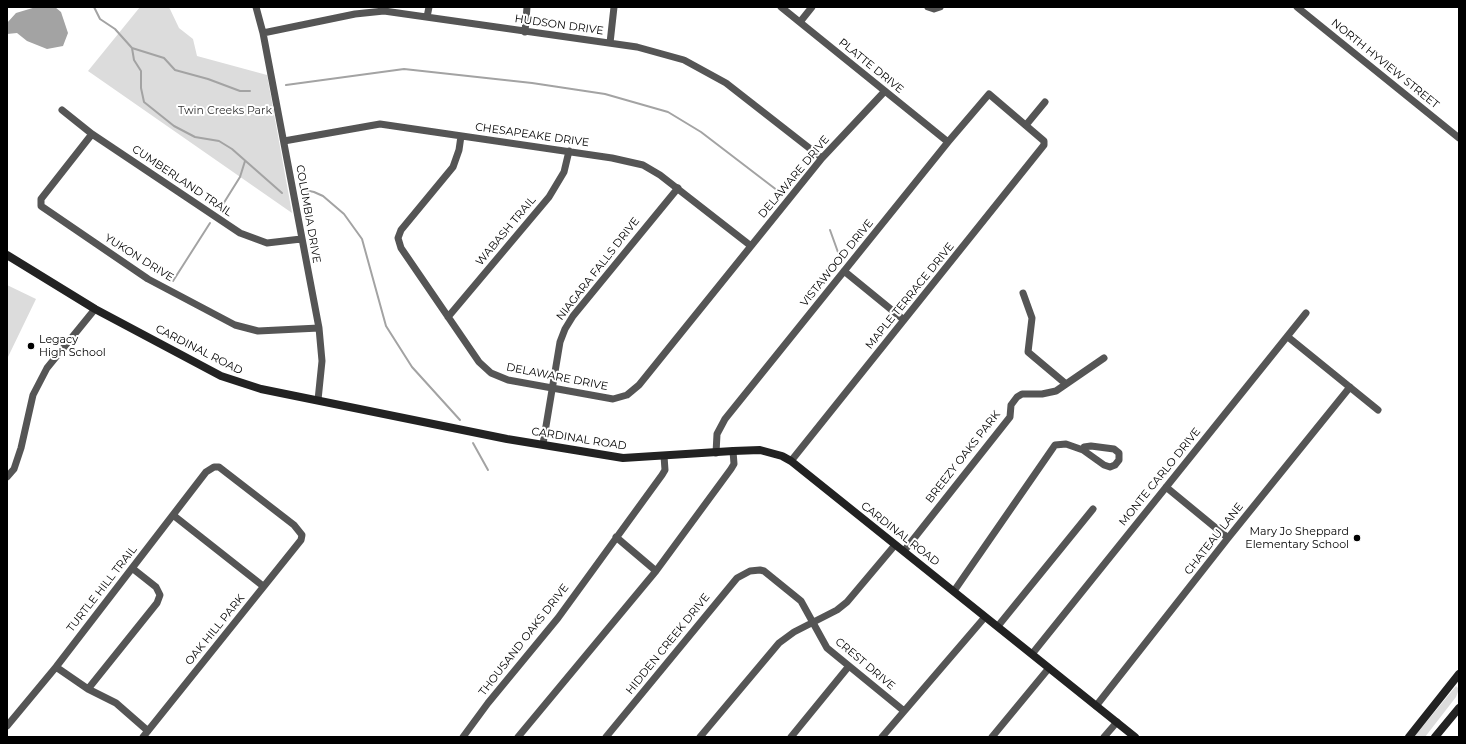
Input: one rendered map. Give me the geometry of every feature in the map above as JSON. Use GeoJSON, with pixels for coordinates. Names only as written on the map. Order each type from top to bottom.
{"type":"FeatureCollection","features":[{"type":"Feature","properties":{"kind":"street","name":"COLUMBIA DRIVE"},"geometry":{"type":"LineString","coordinates":[[256,7],[263,33],[319,328],[322,361],[318,400]]}},
{"type":"Feature","properties":{"kind":"street"},"geometry":{"type":"LineString","coordinates":[[427,17],[429,7]]}},
{"type":"Feature","properties":{"kind":"street"},"geometry":{"type":"LineString","coordinates":[[525,32],[527,7]]}},
{"type":"Feature","properties":{"kind":"street"},"geometry":{"type":"LineString","coordinates":[[610,43],[614,7]]}},
{"type":"Feature","properties":{"kind":"street","name":"PLATTE DRIVE"},"geometry":{"type":"LineString","coordinates":[[781,7],[948,142]]}},
{"type":"Feature","properties":{"kind":"street"},"geometry":{"type":"LineString","coordinates":[[800,22],[812,7]]}},
{"type":"Feature","properties":{"kind":"street"},"geometry":{"type":"LineString","coordinates":[[928,7],[934,9],[940,7]]}},
{"type":"Feature","properties":{"kind":"street","name":"NORTH HYVIEW STREET"},"geometry":{"type":"LineString","coordinates":[[1297,7],[1459,138]]}},
{"type":"Feature","properties":{"kind":"street","name":"HUDSON DRIVE"},"geometry":{"type":"LineString","coordinates":[[263,33],[355,10],[384,11],[610,43],[661,53],[684,60],[726,83],[822,158]]}},
{"type":"Feature","properties":{"kind":"street","name":"DELAWARE DRIVE"},"geometry":{"type":"LineString","coordinates":[[461,136],[459,150],[453,167],[401,230],[398,238],[401,248],[479,362],[491,373],[508,380],[613,399],[633,390],[822,158],[884,91]]}},
{"type":"Feature","properties":{"kind":"street","name":"VISTAWOOD DRIVE"},"geometry":{"type":"LineString","coordinates":[[716,452],[717,434],[725,419],[988,94],[1026,125]]}},
{"type":"Feature","properties":{"kind":"street"},"geometry":{"type":"LineString","coordinates":[[1026,125],[1044,102]]}},
{"type":"Feature","properties":{"kind":"street","name":"CUMBERLAND TRAIL"},"geometry":{"type":"LineString","coordinates":[[62,110],[92,134],[240,233],[267,242],[301,239]]}},
{"type":"Feature","properties":{"kind":"street","name":"CHESAPEAKE DRIVE"},"geometry":{"type":"LineString","coordinates":[[284,141],[380,124],[612,158],[643,165],[678,188],[751,246]]}},
{"type":"Feature","properties":{"kind":"street","name":"MAPLE TERRACE DRIVE"},"geometry":{"type":"LineString","coordinates":[[791,461],[1045,144],[1026,125]]}},
{"type":"Feature","properties":{"kind":"street","name":"YUKON DRIVE"},"geometry":{"type":"LineString","coordinates":[[92,134],[41,199],[41,206],[148,279],[235,325],[258,331],[319,328]]}},
{"type":"Feature","properties":{"kind":"street","name":"WABASH TRAIL"},"geometry":{"type":"LineString","coordinates":[[448,317],[549,197],[564,172],[569,152]]}},
{"type":"Feature","properties":{"kind":"street","name":"NIAGARA FALLS DRIVE"},"geometry":{"type":"LineString","coordinates":[[543,444],[560,342],[565,329],[573,316],[678,188]]}},
{"type":"Feature","properties":{"kind":"street","name":"CARDINAL ROAD"},"geometry":{"type":"LineString","coordinates":[[7,255],[95,309],[232,381],[261,389],[543,444],[623,458],[733,451],[760,450],[771,452],[791,461],[1135,737]]}},
{"type":"Feature","properties":{"kind":"street"},"geometry":{"type":"LineString","coordinates":[[844,271],[904,320]]}},
{"type":"Feature","properties":{"kind":"street"},"geometry":{"type":"LineString","coordinates":[[1023,293],[1032,318],[1032,331],[1028,352],[1066,384]]}},
{"type":"Feature","properties":{"kind":"street"},"geometry":{"type":"LineString","coordinates":[[7,477],[14,469],[21,448],[33,395],[47,368],[95,309]]}},
{"type":"Feature","properties":{"kind":"street","name":"MONTE CARLO DRIVE"},"geometry":{"type":"LineString","coordinates":[[1032,654],[1306,313]]}},
{"type":"Feature","properties":{"kind":"street"},"geometry":{"type":"LineString","coordinates":[[1288,337],[1378,410]]}},
{"type":"Feature","properties":{"kind":"street","name":"BREEZY OAKS PARK"},"geometry":{"type":"LineString","coordinates":[[904,551],[1010,417],[1011,405],[1017,397],[1027,393],[1048,394],[1066,384],[1104,358]]}},
{"type":"Feature","properties":{"kind":"street","name":"CHATEAU LANE"},"geometry":{"type":"LineString","coordinates":[[1096,706],[1228,538],[1350,387]]}},
{"type":"Feature","properties":{"kind":"street"},"geometry":{"type":"LineString","coordinates":[[954,591],[1055,445],[1066,444],[1083,450],[1107,466],[1115,465],[1119,460],[1119,453],[1110,448],[1091,446],[1084,447],[1083,450]]}},
{"type":"Feature","properties":{"kind":"street"},"geometry":{"type":"LineString","coordinates":[[518,737],[656,571],[731,470],[734,464],[733,451]]}},
{"type":"Feature","properties":{"kind":"street","name":"THOUSAND OAKS DRIVE"},"geometry":{"type":"LineString","coordinates":[[463,737],[488,703],[558,618],[665,470],[664,456]]}},
{"type":"Feature","properties":{"kind":"street","name":"TURTLE HILL TRAIL"},"geometry":{"type":"LineString","coordinates":[[7,726],[56,667],[206,472],[214,467],[219,467],[294,525],[302,535]]}},
{"type":"Feature","properties":{"kind":"street"},"geometry":{"type":"LineString","coordinates":[[1166,487],[1228,538]]}},
{"type":"Feature","properties":{"kind":"street"},"geometry":{"type":"LineString","coordinates":[[998,626],[1093,509]]}},
{"type":"Feature","properties":{"kind":"street"},"geometry":{"type":"LineString","coordinates":[[173,515],[263,586]]}},
{"type":"Feature","properties":{"kind":"street","name":"OAK HILL PARK"},"geometry":{"type":"LineString","coordinates":[[143,737],[301,540],[302,535]]}},
{"type":"Feature","properties":{"kind":"street"},"geometry":{"type":"LineString","coordinates":[[616,537],[656,571]]}},
{"type":"Feature","properties":{"kind":"street"},"geometry":{"type":"LineString","coordinates":[[700,737],[780,642],[794,632],[837,610],[847,602],[895,545]]}},
{"type":"Feature","properties":{"kind":"street"},"geometry":{"type":"LineString","coordinates":[[88,689],[157,603],[160,596],[156,587],[132,568]]}},
{"type":"Feature","properties":{"kind":"street","name":"CREST DRIVE"},"geometry":{"type":"LineString","coordinates":[[750,571],[764,571],[795,594],[807,607],[827,648],[904,711]]}},
{"type":"Feature","properties":{"kind":"street","name":"HIDDEN CREEK DRIVE"},"geometry":{"type":"LineString","coordinates":[[606,737],[736,578],[750,571]]}},
{"type":"Feature","properties":{"kind":"street"},"geometry":{"type":"LineString","coordinates":[[882,737],[985,617]]}},
{"type":"Feature","properties":{"kind":"street"},"geometry":{"type":"LineString","coordinates":[[791,737],[849,666]]}},
{"type":"Feature","properties":{"kind":"street"},"geometry":{"type":"LineString","coordinates":[[56,667],[88,689],[116,703],[148,731]]}},
{"type":"Feature","properties":{"kind":"street"},"geometry":{"type":"LineString","coordinates":[[992,737],[1049,668]]}},
{"type":"Feature","properties":{"kind":"street"},"geometry":{"type":"LineString","coordinates":[[1409,737],[1458,677]]}},
{"type":"Feature","properties":{"kind":"street"},"geometry":{"type":"LineString","coordinates":[[1435,737],[1459,708]]}},
{"type":"Feature","properties":{"kind":"street"},"geometry":{"type":"LineString","coordinates":[[1104,737],[1116,722]]}},
{"type":"Feature","properties":{"kind":"green space","name":"Twin Creeks Park"},"geometry":{"type":"Polygon","coordinates":[[[140,7],[169,7],[179,28],[193,39],[197,56],[267,75],[292,213],[88,71],[140,7]]]}},
{"type":"Feature","properties":{"kind":"green space"},"geometry":{"type":"Polygon","coordinates":[[[7,285],[36,299],[7,359],[7,285]]]}},
{"type":"Feature","properties":{"kind":"green space"},"geometry":{"type":"Polygon","coordinates":[[[1456,686],[1459,689],[1456,697],[1425,737],[1414,737],[1456,686]]]}},
{"type":"Feature","properties":{"kind":"shaded area"},"geometry":{"type":"Polygon","coordinates":[[[36,7],[55,7],[61,12],[68,33],[63,46],[47,49],[27,41],[17,33],[7,34],[7,23],[16,13],[36,7]]]}},
{"type":"Feature","properties":{"kind":"waterway"},"geometry":{"type":"LineString","coordinates":[[94,7],[100,19],[115,29],[132,48],[134,60],[141,71],[141,88],[144,102],[174,126],[195,137],[219,141],[232,149],[282,193]]}},
{"type":"Feature","properties":{"kind":"waterway"},"geometry":{"type":"LineString","coordinates":[[132,48],[164,58],[175,70],[208,79],[240,91],[250,91]]}},
{"type":"Feature","properties":{"kind":"waterway"},"geometry":{"type":"LineString","coordinates":[[286,85],[404,69],[532,83],[605,94],[668,112],[701,132],[782,194]]}},
{"type":"Feature","properties":{"kind":"waterway"},"geometry":{"type":"LineString","coordinates":[[220,209],[240,177],[245,161]]}},
{"type":"Feature","properties":{"kind":"waterway"},"geometry":{"type":"LineString","coordinates":[[305,190],[323,196],[344,214],[362,239],[386,326],[412,367],[460,420]]}},
{"type":"Feature","properties":{"kind":"waterway"},"geometry":{"type":"LineString","coordinates":[[173,281],[210,223]]}},
{"type":"Feature","properties":{"kind":"waterway"},"geometry":{"type":"LineString","coordinates":[[830,230],[839,255]]}},
{"type":"Feature","properties":{"kind":"waterway"},"geometry":{"type":"LineString","coordinates":[[473,443],[488,470]]}},
{"type":"Feature","properties":{"kind":"place","name":"Legacy High School"},"geometry":{"type":"Point","coordinates":[31,346]}},
{"type":"Feature","properties":{"kind":"place","name":"Mary Jo Sheppard Elementary School"},"geometry":{"type":"Point","coordinates":[1357,538]}}]}
